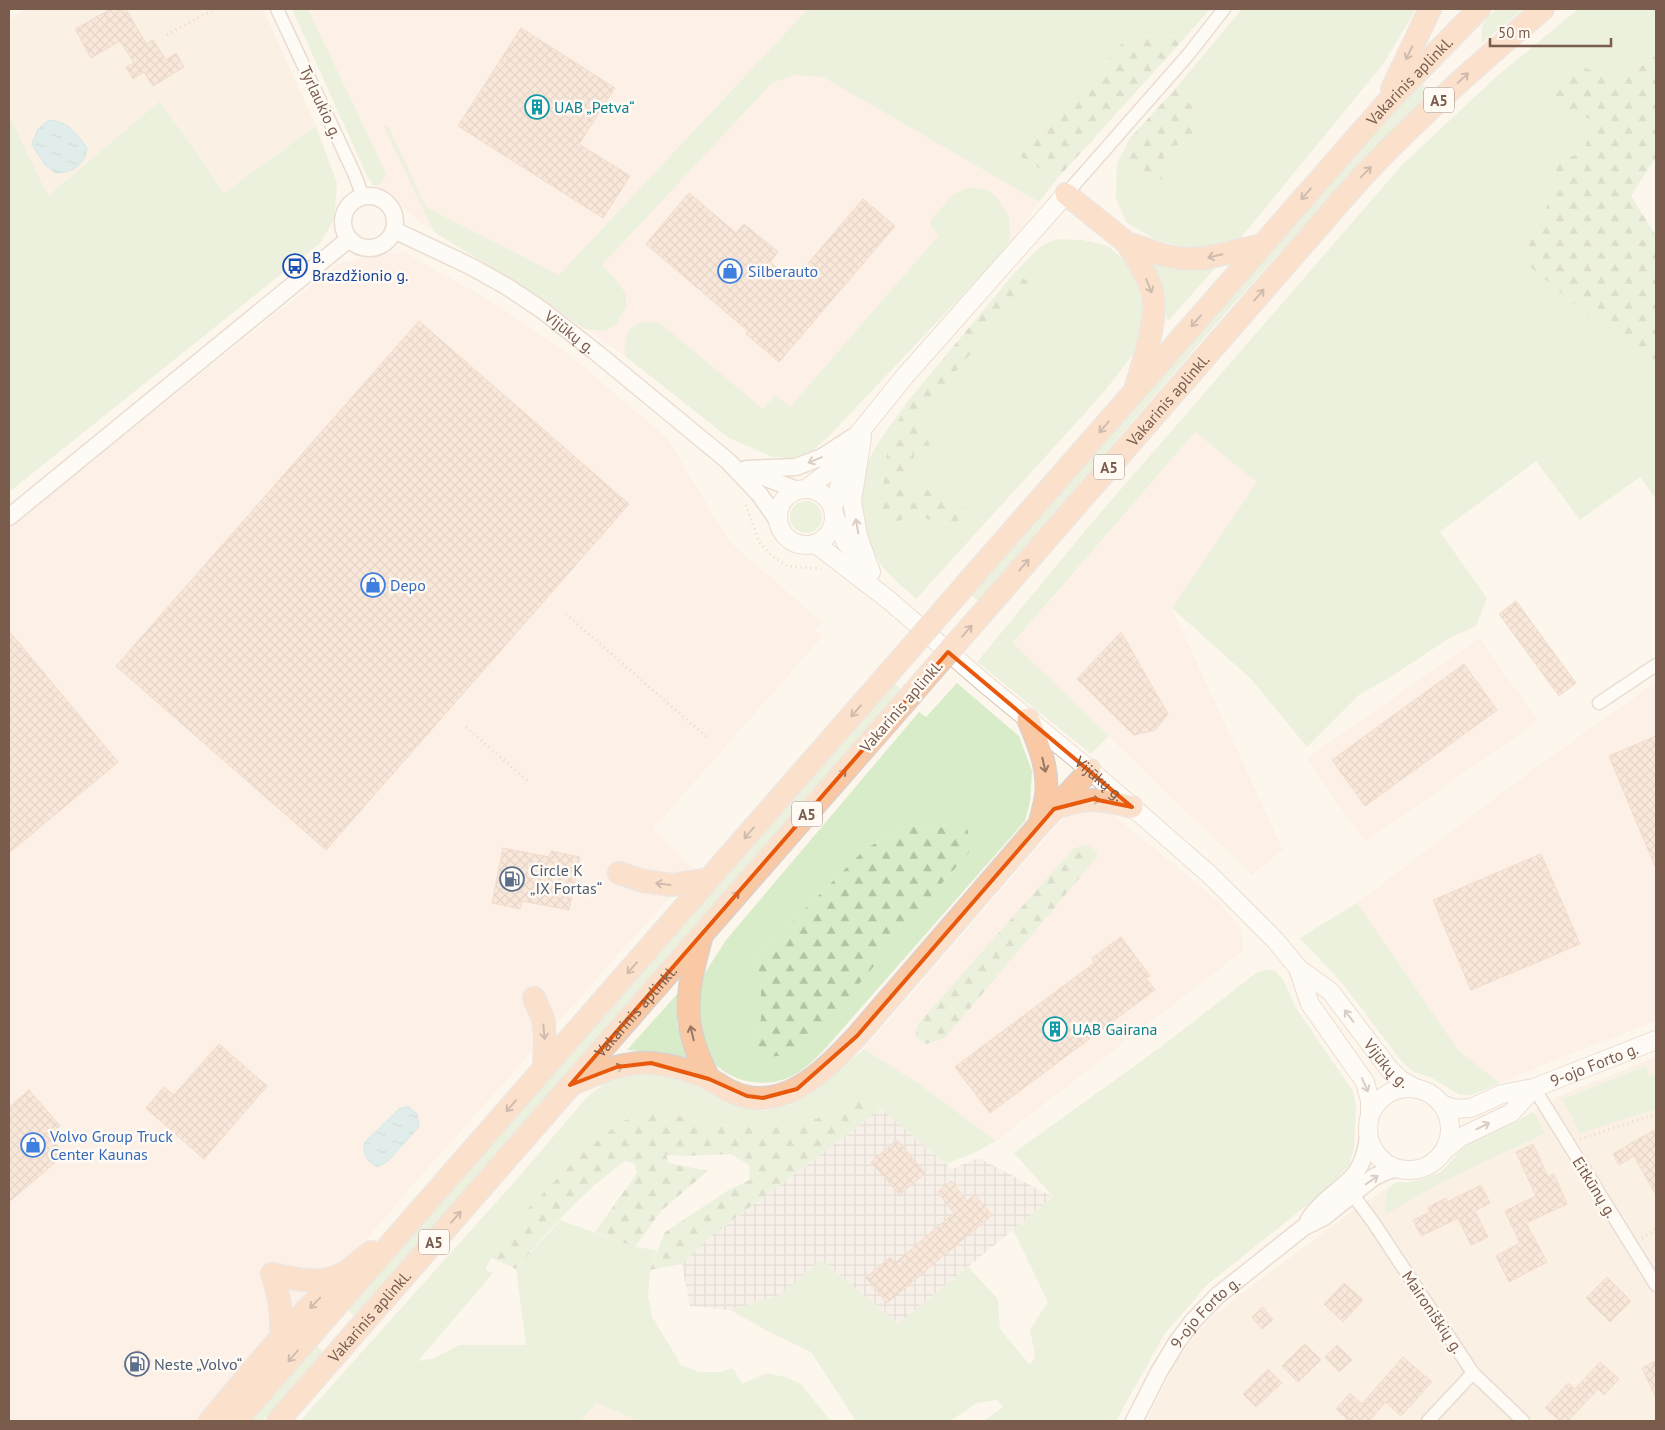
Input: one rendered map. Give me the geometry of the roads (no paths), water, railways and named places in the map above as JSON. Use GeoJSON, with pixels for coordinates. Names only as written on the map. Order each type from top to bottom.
{"type":"FeatureCollection","features":[{"type":"Feature","properties":{"kind":"highway"},"geometry":{"type":"LineString","coordinates":[[1385,105],[1430,9]]}},
{"type":"Feature","properties":{"kind":"highway","name":"Vakarinis aplinkl."},"geometry":{"type":"LineString","coordinates":[[236,1421],[1385,105],[1480,9]]}},
{"type":"Feature","properties":{"kind":"highway","name":"Vakarinis aplinkl."},"geometry":{"type":"LineString","coordinates":[[278,1421],[1360,178],[1423,115],[1490,53],[1543,9]]}},
{"type":"Feature","properties":{"kind":"highway"},"geometry":{"type":"LineString","coordinates":[[1066,194],[1126,243],[1144,272],[1152,294],[1153,316],[1136,390]]}},
{"type":"Feature","properties":{"kind":"highway"},"geometry":{"type":"LineString","coordinates":[[1126,243],[1163,255],[1185,259],[1206,258],[1262,245]]}},
{"type":"Feature","properties":{"kind":"highway"},"geometry":{"type":"LineString","coordinates":[[1028,719],[1040,748],[1046,772],[1046,795],[1039,825]]}},
{"type":"Feature","properties":{"kind":"highway"},"geometry":{"type":"LineString","coordinates":[[570,1085],[617,1066],[651,1063],[669,1066],[709,1079],[732,1092],[747,1096],[763,1098],[779,1096],[797,1089],[833,1061],[856,1036],[1039,825],[1090,770]]}},
{"type":"Feature","properties":{"kind":"highway"},"geometry":{"type":"LineString","coordinates":[[1054,808],[1076,801],[1093,799],[1111,801],[1132,807]]}},
{"type":"Feature","properties":{"kind":"highway"},"geometry":{"type":"LineString","coordinates":[[619,873],[643,881],[672,885],[709,879]]}},
{"type":"Feature","properties":{"kind":"highway"},"geometry":{"type":"LineString","coordinates":[[702,934],[692,972],[688,998],[688,1015],[695,1048],[709,1079]]}},
{"type":"Feature","properties":{"kind":"highway"},"geometry":{"type":"LineString","coordinates":[[534,998],[543,1018],[545,1037],[544,1069]]}},
{"type":"Feature","properties":{"kind":"highway"},"geometry":{"type":"LineString","coordinates":[[210,1421],[281,1338],[345,1272],[406,1227]]}},
{"type":"Feature","properties":{"kind":"highway"},"geometry":{"type":"LineString","coordinates":[[281,1338],[282,1318],[279,1293],[272,1274],[293,1278],[329,1279],[345,1272]]}},
{"type":"Feature","properties":{"kind":"main road"},"geometry":{"type":"LineString","coordinates":[[862,432],[840,484],[834,513],[834,526],[830,534],[824,540],[806,546],[796,544],[787,539],[781,531],[778,521],[778,511],[782,502],[788,495],[802,489],[826,474],[862,432],[905,376],[1066,194]]}},
{"type":"Feature","properties":{"kind":"main road"},"geometry":{"type":"LineString","coordinates":[[862,432],[852,501],[858,536],[872,572]]}},
{"type":"Feature","properties":{"kind":"main road"},"geometry":{"type":"LineString","coordinates":[[802,489],[815,490],[823,494],[829,501],[834,513]]}},
{"type":"Feature","properties":{"kind":"main road","name":"Vijūkų g."},"geometry":{"type":"LineString","coordinates":[[834,513],[846,543],[872,572],[890,601]]}},
{"type":"Feature","properties":{"kind":"main road","name":"Vijūkų g."},"geometry":{"type":"LineString","coordinates":[[816,544],[890,601],[1090,770],[1209,874],[1245,908],[1298,968],[1330,991],[1390,1070],[1417,1090]]}},
{"type":"Feature","properties":{"kind":"main road","name":"Vijūkų g."},"geometry":{"type":"LineString","coordinates":[[1298,968],[1310,1004],[1365,1082],[1370,1100],[1370,1116]]}},
{"type":"Feature","properties":{"kind":"main road","name":"9-ojo Forto g."},"geometry":{"type":"LineString","coordinates":[[1441,1104],[1455,1109],[1471,1108],[1502,1094],[1534,1088],[1656,1040]]}},
{"type":"Feature","properties":{"kind":"main road","name":"9-ojo Forto g."},"geometry":{"type":"LineString","coordinates":[[1442,1152],[1459,1138],[1511,1113],[1534,1088]]}},
{"type":"Feature","properties":{"kind":"main road"},"geometry":{"type":"LineString","coordinates":[[1417,1090],[1426,1092],[1441,1104],[1450,1128],[1448,1141],[1434,1161],[1423,1168],[1410,1170],[1387,1164],[1378,1156],[1368,1136],[1368,1126],[1370,1116],[1376,1105],[1384,1097],[1394,1091],[1417,1090]]}},
{"type":"Feature","properties":{"kind":"street","name":"Tyrlaukio g."},"geometry":{"type":"LineString","coordinates":[[277,9],[354,173],[362,197]]}},
{"type":"Feature","properties":{"kind":"street"},"geometry":{"type":"LineString","coordinates":[[1066,194],[1188,55],[1224,9]]}},
{"type":"Feature","properties":{"kind":"street"},"geometry":{"type":"LineString","coordinates":[[370,196],[385,202],[392,210],[395,220],[394,230],[382,244],[374,248],[365,248],[356,245],[344,232],[344,214],[354,200],[370,196]]}},
{"type":"Feature","properties":{"kind":"street","name":"Vijūkų g."},"geometry":{"type":"LineString","coordinates":[[394,230],[470,266],[506,286],[542,310],[728,461],[760,495],[778,521]]}},
{"type":"Feature","properties":{"kind":"street"},"geometry":{"type":"LineString","coordinates":[[9,517],[349,239]]}},
{"type":"Feature","properties":{"kind":"street"},"geometry":{"type":"LineString","coordinates":[[746,470],[796,467],[822,457],[862,432]]}},
{"type":"Feature","properties":{"kind":"street","name":"Vijūkų g."},"geometry":{"type":"LineString","coordinates":[[728,461],[746,470],[802,489]]}},
{"type":"Feature","properties":{"kind":"street"},"geometry":{"type":"LineString","coordinates":[[1599,703],[1656,665]]}},
{"type":"Feature","properties":{"kind":"street","name":"Eitkūnų g."},"geometry":{"type":"LineString","coordinates":[[1534,1088],[1656,1285]]}},
{"type":"Feature","properties":{"kind":"street","name":"9-ojo Forto g."},"geometry":{"type":"LineString","coordinates":[[1134,1421],[1159,1372],[1177,1342],[1193,1321],[1217,1296],[1304,1227],[1324,1217],[1352,1187],[1367,1151],[1368,1136]]}},
{"type":"Feature","properties":{"kind":"street","name":"9-ojo Forto g."},"geometry":{"type":"LineString","coordinates":[[1352,1187],[1397,1168]]}},
{"type":"Feature","properties":{"kind":"street","name":"Maironiškių g."},"geometry":{"type":"LineString","coordinates":[[1352,1187],[1473,1373],[1523,1421]]}},
{"type":"Feature","properties":{"kind":"street"},"geometry":{"type":"LineString","coordinates":[[1428,1421],[1473,1373]]}},
{"type":"Feature","properties":{"kind":"water"},"geometry":{"type":"Polygon","coordinates":[[[49,120],[67,126],[87,148],[86,154],[77,167],[56,173],[45,165],[32,144],[38,129],[49,120]]]}},
{"type":"Feature","properties":{"kind":"water"},"geometry":{"type":"Polygon","coordinates":[[[409,1107],[417,1114],[419,1125],[389,1160],[378,1167],[366,1157],[364,1150],[365,1142],[399,1109],[409,1107]]]}},
{"type":"Feature","properties":{"kind":"place","name":"UAB „Petva“"},"geometry":{"type":"Point","coordinates":[537,107]}},
{"type":"Feature","properties":{"kind":"place","name":"B. Brazdžionio g."},"geometry":{"type":"Point","coordinates":[295,266]}},
{"type":"Feature","properties":{"kind":"place","name":"Silberauto"},"geometry":{"type":"Point","coordinates":[730,271]}},
{"type":"Feature","properties":{"kind":"place","name":"Depo"},"geometry":{"type":"Point","coordinates":[373,585]}},
{"type":"Feature","properties":{"kind":"place","name":"Circle K „IX Fortas“"},"geometry":{"type":"Point","coordinates":[512,879]}},
{"type":"Feature","properties":{"kind":"place","name":"UAB Gairana"},"geometry":{"type":"Point","coordinates":[1055,1029]}},
{"type":"Feature","properties":{"kind":"place","name":"Volvo Group Truck Center Kaunas"},"geometry":{"type":"Point","coordinates":[33,1145]}},
{"type":"Feature","properties":{"kind":"place","name":"Neste „Volvo“"},"geometry":{"type":"Point","coordinates":[137,1364]}}]}
